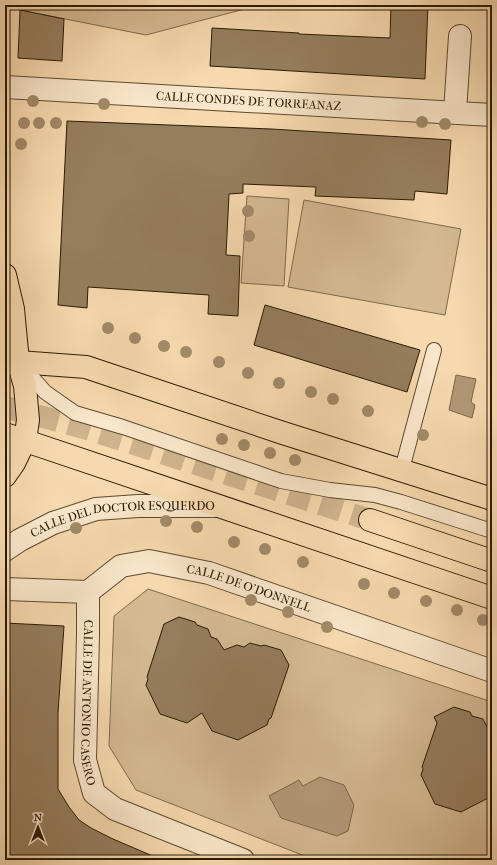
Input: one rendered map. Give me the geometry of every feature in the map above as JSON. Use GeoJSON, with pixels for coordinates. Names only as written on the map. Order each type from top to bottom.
{"type":"FeatureCollection","features":[{"type":"Feature","properties":{"kind":"main road"},"geometry":{"type":"LineString","coordinates":[[5,275],[13,309],[12,361],[25,386],[28,420],[25,440],[14,463],[5,476]]}},
{"type":"Feature","properties":{"kind":"main road"},"geometry":{"type":"LineString","coordinates":[[12,361],[86,367],[268,428],[492,499]]}},
{"type":"Feature","properties":{"kind":"main road"},"geometry":{"type":"LineString","coordinates":[[5,434],[492,598]]}},
{"type":"Feature","properties":{"kind":"main road"},"geometry":{"type":"LineString","coordinates":[[370,520],[492,561]]}},
{"type":"Feature","properties":{"kind":"street"},"geometry":{"type":"LineString","coordinates":[[455,112],[460,36]]}},
{"type":"Feature","properties":{"kind":"street","name":"CALLE CONDES DE TORREANAZ"},"geometry":{"type":"LineString","coordinates":[[5,87],[492,115]]}},
{"type":"Feature","properties":{"kind":"street","name":"CALLE DEL DOCTOR ESQUERDO"},"geometry":{"type":"LineString","coordinates":[[5,550],[20,540],[53,523],[96,509],[138,506],[222,506]]}},
{"type":"Feature","properties":{"kind":"street","name":"CALLE DE O'DONNELL"},"geometry":{"type":"LineString","coordinates":[[88,592],[121,566],[149,561],[210,573],[492,671]]}},
{"type":"Feature","properties":{"kind":"street"},"geometry":{"type":"LineString","coordinates":[[5,589],[88,592]]}},
{"type":"Feature","properties":{"kind":"street","name":"CALLE DE ANTONIO CASERO"},"geometry":{"type":"LineString","coordinates":[[88,592],[85,760],[94,793],[115,809],[214,855],[243,860]]}},
{"type":"Feature","properties":{"kind":"lane"},"geometry":{"type":"LineString","coordinates":[[402,470],[434,350]]}},
{"type":"Feature","properties":{"kind":"lane"},"geometry":{"type":"LineString","coordinates":[[12,361],[45,392],[75,413],[123,427],[281,481],[381,497],[492,531]]}},
{"type":"Feature","properties":{"kind":"shaded area"},"geometry":{"type":"Polygon","coordinates":[[[21,5],[260,5],[146,35],[20,10],[21,5]]]}},
{"type":"Feature","properties":{"kind":"shaded area"},"geometry":{"type":"Polygon","coordinates":[[[247,196],[289,199],[284,286],[241,283],[247,196]]]}},
{"type":"Feature","properties":{"kind":"shaded area"},"geometry":{"type":"Polygon","coordinates":[[[304,200],[461,229],[445,315],[288,287],[304,200]]]}},
{"type":"Feature","properties":{"kind":"shaded area"},"geometry":{"type":"Polygon","coordinates":[[[456,375],[476,379],[471,402],[475,405],[472,418],[449,410],[456,375]]]}},
{"type":"Feature","properties":{"kind":"shaded area"},"geometry":{"type":"Polygon","coordinates":[[[148,589],[492,702],[492,860],[315,860],[136,790],[109,746],[114,616],[148,589]]]}},
{"type":"Feature","properties":{"kind":"shaded area"},"geometry":{"type":"Polygon","coordinates":[[[320,777],[344,785],[354,805],[348,831],[337,836],[281,818],[269,796],[299,780],[303,786],[320,777]]]}},
{"type":"Feature","properties":{"kind":"building"},"geometry":{"type":"Polygon","coordinates":[[[391,5],[428,5],[425,79],[210,66],[212,28],[390,38],[391,5]]]}},
{"type":"Feature","properties":{"kind":"building"},"geometry":{"type":"Polygon","coordinates":[[[20,10],[64,19],[62,61],[18,58],[20,10]]]}},
{"type":"Feature","properties":{"kind":"building"},"geometry":{"type":"Polygon","coordinates":[[[67,121],[271,129],[451,140],[447,194],[415,191],[414,200],[315,196],[316,187],[243,184],[243,193],[229,194],[226,255],[240,256],[238,316],[208,314],[209,295],[88,287],[87,308],[58,305],[67,121]]]}},
{"type":"Feature","properties":{"kind":"building"},"geometry":{"type":"Polygon","coordinates":[[[265,305],[420,350],[407,392],[254,345],[265,305]]]}},
{"type":"Feature","properties":{"kind":"building"},"geometry":{"type":"Polygon","coordinates":[[[179,617],[195,622],[197,625],[208,629],[211,637],[217,639],[224,650],[237,645],[244,647],[250,643],[281,650],[289,665],[271,718],[269,719],[267,725],[238,740],[212,731],[202,713],[187,723],[160,714],[146,685],[148,679],[147,677],[164,624],[179,617]]]}},
{"type":"Feature","properties":{"kind":"building"},"geometry":{"type":"Polygon","coordinates":[[[5,623],[64,626],[58,713],[58,789],[69,807],[79,820],[91,828],[162,860],[5,860],[5,623]]]}},
{"type":"Feature","properties":{"kind":"building"},"geometry":{"type":"Polygon","coordinates":[[[454,707],[470,712],[472,716],[483,719],[487,727],[492,729],[492,796],[461,812],[435,804],[421,775],[423,769],[422,767],[437,723],[434,717],[454,707]]]}},
{"type":"Feature","properties":{"kind":"tunnel"},"geometry":{"type":"LineString","coordinates":[[5,407],[84,428],[370,520]]}}]}
